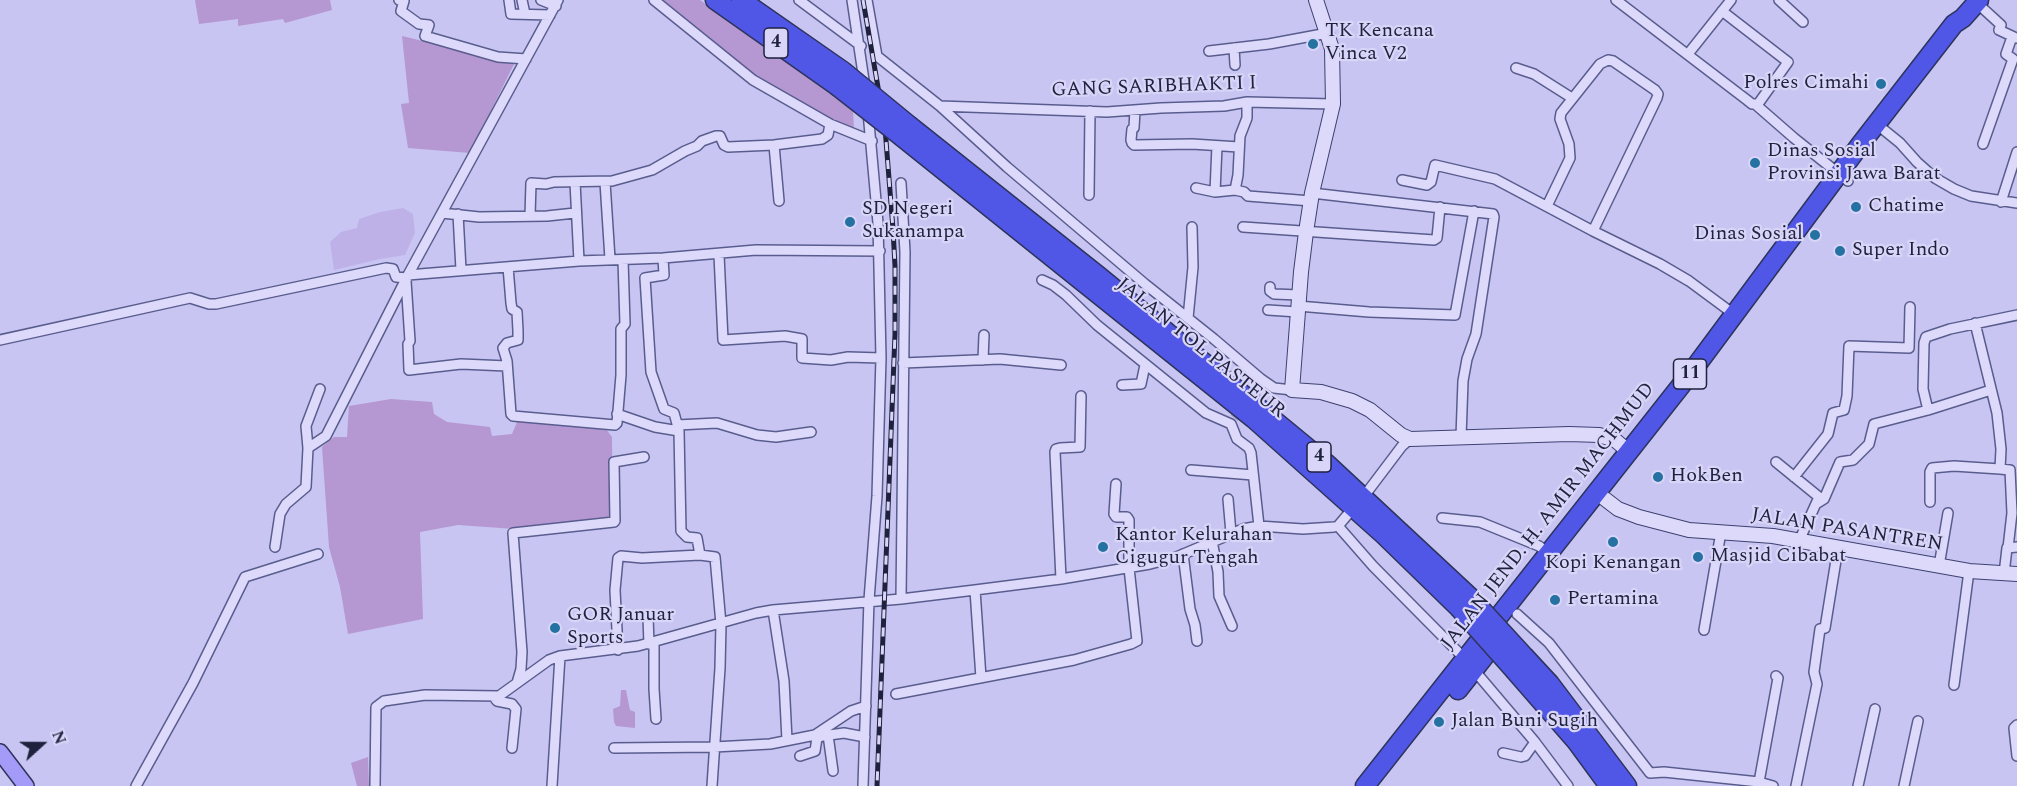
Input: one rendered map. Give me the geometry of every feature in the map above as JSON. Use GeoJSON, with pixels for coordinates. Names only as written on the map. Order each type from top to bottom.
{"type":"FeatureCollection","features":[{"type":"Feature","properties":{"kind":"highway","name":"JALAN TOL PASTEUR"},"geometry":{"type":"LineString","coordinates":[[715,0],[840,79]]}},
{"type":"Feature","properties":{"kind":"highway","name":"JALAN TOL PASTEUR"},"geometry":{"type":"LineString","coordinates":[[741,0],[1155,331],[1326,463],[1465,603],[1520,664],[1609,786]]}},
{"type":"Feature","properties":{"kind":"highway","name":"JALAN JEND. H. AMIR MACHMUD"},"geometry":{"type":"LineString","coordinates":[[1365,786],[1517,614],[1719,355],[1954,24],[1963,18],[1978,1]]}},
{"type":"Feature","properties":{"kind":"highway","name":"JALAN JEND. H. AMIR MACHMUD"},"geometry":{"type":"LineString","coordinates":[[1380,786],[1470,665],[1545,550],[1628,451],[1844,177],[1884,130],[1960,29],[1963,18]]}},
{"type":"Feature","properties":{"kind":"highway","name":"JALAN TOL PASTEUR"},"geometry":{"type":"LineString","coordinates":[[1520,664],[1550,684],[1627,786]]}},
{"type":"Feature","properties":{"kind":"main road"},"geometry":{"type":"LineString","coordinates":[[0,752],[26,786]]}},
{"type":"Feature","properties":{"kind":"street"},"geometry":{"type":"LineString","coordinates":[[399,0],[404,1],[401,11],[419,24],[429,25],[425,36],[498,57],[525,59]]}},
{"type":"Feature","properties":{"kind":"street"},"geometry":{"type":"LineString","coordinates":[[509,0],[511,14],[550,15]]}},
{"type":"Feature","properties":{"kind":"street"},"geometry":{"type":"LineString","coordinates":[[522,0],[525,14]]}},
{"type":"Feature","properties":{"kind":"street"},"geometry":{"type":"LineString","coordinates":[[308,448],[326,436],[407,278],[557,3],[541,0]]}},
{"type":"Feature","properties":{"kind":"street"},"geometry":{"type":"LineString","coordinates":[[654,0],[753,80],[830,124],[872,141]]}},
{"type":"Feature","properties":{"kind":"street"},"geometry":{"type":"LineString","coordinates":[[799,0],[861,46]]}},
{"type":"Feature","properties":{"kind":"street"},"geometry":{"type":"LineString","coordinates":[[852,0],[861,46],[872,141],[880,251],[881,358],[877,496],[869,600],[863,786]]}},
{"type":"Feature","properties":{"kind":"street"},"geometry":{"type":"LineString","coordinates":[[867,0],[877,56],[940,106],[1007,167],[1145,284],[1261,380],[1274,388],[1322,392],[1352,401],[1370,410],[1401,435],[1410,439],[1599,435],[1615,440],[1628,451]]}},
{"type":"Feature","properties":{"kind":"street"},"geometry":{"type":"LineString","coordinates":[[1292,390],[1306,232],[1333,104],[1333,55],[1316,0]]}},
{"type":"Feature","properties":{"kind":"street"},"geometry":{"type":"LineString","coordinates":[[1616,0],[1755,104],[1844,177]]}},
{"type":"Feature","properties":{"kind":"street"},"geometry":{"type":"LineString","coordinates":[[1688,54],[1731,0]]}},
{"type":"Feature","properties":{"kind":"street"},"geometry":{"type":"LineString","coordinates":[[1779,0],[1803,22]]}},
{"type":"Feature","properties":{"kind":"street"},"geometry":{"type":"LineString","coordinates":[[1978,1],[2001,25],[1999,30],[2014,38],[2006,54],[2013,59],[1983,144]]}},
{"type":"Feature","properties":{"kind":"street"},"geometry":{"type":"LineString","coordinates":[[1722,11],[1788,62],[1762,100],[1755,104]]}},
{"type":"Feature","properties":{"kind":"street"},"geometry":{"type":"LineString","coordinates":[[1209,51],[1269,44],[1328,33]]}},
{"type":"Feature","properties":{"kind":"street"},"geometry":{"type":"LineString","coordinates":[[1234,48],[1235,65]]}},
{"type":"Feature","properties":{"kind":"street"},"geometry":{"type":"LineString","coordinates":[[1547,206],[1570,158],[1569,144],[1560,119],[1561,113],[1600,64],[1608,60],[1655,90],[1658,98],[1593,231]]}},
{"type":"Feature","properties":{"kind":"street"},"geometry":{"type":"LineString","coordinates":[[1516,68],[1534,74],[1572,98]]}},
{"type":"Feature","properties":{"kind":"street"},"geometry":{"type":"LineString","coordinates":[[1235,190],[1242,128],[1247,118],[1247,102]]}},
{"type":"Feature","properties":{"kind":"street","name":"GANG SARIBHAKTI I"},"geometry":{"type":"LineString","coordinates":[[940,106],[1089,111],[1224,106],[1247,102],[1333,104]]}},
{"type":"Feature","properties":{"kind":"street"},"geometry":{"type":"LineString","coordinates":[[1135,110],[1131,140],[1134,145],[1192,144],[1239,147]]}},
{"type":"Feature","properties":{"kind":"street"},"geometry":{"type":"LineString","coordinates":[[1089,111],[1089,195]]}},
{"type":"Feature","properties":{"kind":"street"},"geometry":{"type":"LineString","coordinates":[[530,216],[531,183],[605,182],[652,170],[697,146],[702,141],[716,136],[720,136],[724,145],[728,147],[774,145],[822,139],[828,135],[830,124]]}},
{"type":"Feature","properties":{"kind":"street"},"geometry":{"type":"LineString","coordinates":[[1884,130],[1935,178],[1971,196],[2017,203]]}},
{"type":"Feature","properties":{"kind":"street"},"geometry":{"type":"LineString","coordinates":[[774,145],[779,201]]}},
{"type":"Feature","properties":{"kind":"street"},"geometry":{"type":"LineString","coordinates":[[1215,192],[1217,146]]}},
{"type":"Feature","properties":{"kind":"street"},"geometry":{"type":"LineString","coordinates":[[2001,202],[2017,152]]}},
{"type":"Feature","properties":{"kind":"street"},"geometry":{"type":"LineString","coordinates":[[1402,180],[1427,185],[1431,182],[1435,165],[1495,179],[1660,264],[1689,281],[1735,315]]}},
{"type":"Feature","properties":{"kind":"street"},"geometry":{"type":"LineString","coordinates":[[575,182],[579,261]]}},
{"type":"Feature","properties":{"kind":"street"},"geometry":{"type":"LineString","coordinates":[[605,182],[610,259]]}},
{"type":"Feature","properties":{"kind":"street"},"geometry":{"type":"LineString","coordinates":[[901,183],[905,252],[901,599]]}},
{"type":"Feature","properties":{"kind":"street"},"geometry":{"type":"LineString","coordinates":[[1196,188],[1215,192],[1235,190],[1244,192],[1248,196],[1312,197],[1490,212],[1494,217],[1476,334],[1467,359],[1463,381],[1461,437]]}},
{"type":"Feature","properties":{"kind":"street"},"geometry":{"type":"LineString","coordinates":[[1243,227],[1434,240],[1437,238],[1440,207]]}},
{"type":"Feature","properties":{"kind":"street"},"geometry":{"type":"LineString","coordinates":[[1270,286],[1270,291],[1274,294],[1298,304],[1368,312],[1455,315],[1474,211]]}},
{"type":"Feature","properties":{"kind":"street"},"geometry":{"type":"LineString","coordinates":[[442,213],[479,217],[575,213]]}},
{"type":"Feature","properties":{"kind":"street"},"geometry":{"type":"LineString","coordinates":[[458,214],[461,270]]}},
{"type":"Feature","properties":{"kind":"street"},"geometry":{"type":"LineString","coordinates":[[1188,318],[1193,267],[1192,227]]}},
{"type":"Feature","properties":{"kind":"street"},"geometry":{"type":"LineString","coordinates":[[0,340],[190,298],[216,304],[386,268],[393,268],[396,277],[407,278],[461,270],[610,259],[719,255],[756,250],[880,251]]}},
{"type":"Feature","properties":{"kind":"street"},"geometry":{"type":"LineString","coordinates":[[719,255],[723,340],[753,337],[798,338],[802,339],[802,358],[831,360],[848,357],[881,358]]}},
{"type":"Feature","properties":{"kind":"street"},"geometry":{"type":"LineString","coordinates":[[663,258],[664,275],[645,278],[651,372],[664,409],[673,413],[678,428],[681,531],[687,537],[698,539],[700,555]]}},
{"type":"Feature","properties":{"kind":"street"},"geometry":{"type":"LineString","coordinates":[[508,267],[511,303],[512,309],[517,312],[518,331],[518,340],[507,343],[503,348],[507,366],[510,411],[513,416],[609,425],[616,424],[621,375],[621,329],[625,324],[623,260]]}},
{"type":"Feature","properties":{"kind":"street"},"geometry":{"type":"LineString","coordinates":[[407,278],[411,341],[408,344],[409,370],[461,364],[507,366]]}},
{"type":"Feature","properties":{"kind":"street"},"geometry":{"type":"LineString","coordinates":[[1042,280],[1066,295],[1097,325],[1206,413],[1233,421],[1237,439],[1249,448],[1251,453],[1259,526]]}},
{"type":"Feature","properties":{"kind":"street"},"geometry":{"type":"LineString","coordinates":[[1268,310],[1298,304]]}},
{"type":"Feature","properties":{"kind":"street"},"geometry":{"type":"LineString","coordinates":[[1794,477],[1828,434],[1833,413],[1844,410],[1847,396],[1849,346],[1909,348],[1910,307]]}},
{"type":"Feature","properties":{"kind":"street"},"geometry":{"type":"LineString","coordinates":[[1928,410],[1923,389],[1926,337],[1975,323],[2017,315]]}},
{"type":"Feature","properties":{"kind":"street"},"geometry":{"type":"LineString","coordinates":[[1975,323],[1997,413],[2001,449],[2000,469]]}},
{"type":"Feature","properties":{"kind":"street"},"geometry":{"type":"LineString","coordinates":[[982,360],[984,335]]}},
{"type":"Feature","properties":{"kind":"street"},"geometry":{"type":"LineString","coordinates":[[903,363],[1011,360],[1061,364]]}},
{"type":"Feature","properties":{"kind":"street"},"geometry":{"type":"LineString","coordinates":[[1122,385],[1141,384],[1145,365]]}},
{"type":"Feature","properties":{"kind":"street"},"geometry":{"type":"LineString","coordinates":[[1257,389],[1261,380]]}},
{"type":"Feature","properties":{"kind":"street"},"geometry":{"type":"LineString","coordinates":[[275,547],[280,514],[286,504],[306,486],[307,419],[320,389]]}},
{"type":"Feature","properties":{"kind":"street"},"geometry":{"type":"LineString","coordinates":[[1816,504],[1824,499],[1840,462],[1853,460],[1869,444],[1874,424],[1991,390]]}},
{"type":"Feature","properties":{"kind":"street"},"geometry":{"type":"LineString","coordinates":[[1061,579],[1055,452],[1060,448],[1080,447],[1081,396]]}},
{"type":"Feature","properties":{"kind":"street"},"geometry":{"type":"LineString","coordinates":[[617,414],[655,427],[678,428],[717,423],[757,435],[776,437],[811,432]]}},
{"type":"Feature","properties":{"kind":"street"},"geometry":{"type":"LineString","coordinates":[[1368,491],[1402,446],[1410,439]]}},
{"type":"Feature","properties":{"kind":"street"},"geometry":{"type":"LineString","coordinates":[[517,683],[522,651],[513,533],[614,522],[614,462],[644,457]]}},
{"type":"Feature","properties":{"kind":"street"},"geometry":{"type":"LineString","coordinates":[[1776,462],[1818,496],[1799,541]]}},
{"type":"Feature","properties":{"kind":"street"},"geometry":{"type":"LineString","coordinates":[[1930,502],[1930,472],[1934,467],[2010,470],[2014,487],[2010,574]]}},
{"type":"Feature","properties":{"kind":"street"},"geometry":{"type":"LineString","coordinates":[[1191,470],[1253,475]]}},
{"type":"Feature","properties":{"kind":"street"},"geometry":{"type":"LineString","coordinates":[[896,694],[1074,660],[1137,641],[1129,568],[1129,518],[1116,517],[1114,514],[1116,484]]}},
{"type":"Feature","properties":{"kind":"street"},"geometry":{"type":"LineString","coordinates":[[1228,499],[1231,533]]}},
{"type":"Feature","properties":{"kind":"street","name":"JALAN PASANTREN"},"geometry":{"type":"LineString","coordinates":[[1605,499],[1618,509],[1639,517],[1689,530],[1749,533],[1969,571],[2010,574]]}},
{"type":"Feature","properties":{"kind":"street"},"geometry":{"type":"LineString","coordinates":[[375,786],[376,707],[384,701],[425,695],[494,697],[504,694],[549,660],[560,656],[618,650],[651,643],[773,610],[901,599],[1129,568],[1183,555],[1231,533],[1259,526],[1303,529],[1338,526],[1349,513]]}},
{"type":"Feature","properties":{"kind":"street"},"geometry":{"type":"LineString","coordinates":[[1939,566],[1948,513]]}},
{"type":"Feature","properties":{"kind":"street"},"geometry":{"type":"LineString","coordinates":[[1442,518],[1480,522],[1545,550]]}},
{"type":"Feature","properties":{"kind":"street"},"geometry":{"type":"LineString","coordinates":[[1338,526],[1373,566],[1470,665],[1535,742],[1568,786]]}},
{"type":"Feature","properties":{"kind":"street"},"geometry":{"type":"LineString","coordinates":[[1704,630],[1721,532]]}},
{"type":"Feature","properties":{"kind":"street"},"geometry":{"type":"LineString","coordinates":[[1212,541],[1218,572],[1218,596],[1232,626]]}},
{"type":"Feature","properties":{"kind":"street"},"geometry":{"type":"LineString","coordinates":[[1796,786],[1817,684],[1814,672],[1820,628],[1825,628],[1838,548]]}},
{"type":"Feature","properties":{"kind":"street"},"geometry":{"type":"LineString","coordinates":[[136,786],[193,683],[245,577],[318,554]]}},
{"type":"Feature","properties":{"kind":"street"},"geometry":{"type":"LineString","coordinates":[[618,650],[615,590],[618,558],[621,556],[642,558],[700,555],[716,557],[721,624],[712,786]]}},
{"type":"Feature","properties":{"kind":"street"},"geometry":{"type":"LineString","coordinates":[[1183,555],[1197,641]]}},
{"type":"Feature","properties":{"kind":"street"},"geometry":{"type":"LineString","coordinates":[[1954,685],[1969,571]]}},
{"type":"Feature","properties":{"kind":"street"},"geometry":{"type":"LineString","coordinates":[[975,590],[981,678]]}},
{"type":"Feature","properties":{"kind":"street"},"geometry":{"type":"LineString","coordinates":[[773,610],[784,681],[787,740]]}},
{"type":"Feature","properties":{"kind":"street"},"geometry":{"type":"LineString","coordinates":[[1517,614],[1550,643],[1650,773],[1664,772],[1759,782],[1773,786]]}},
{"type":"Feature","properties":{"kind":"street"},"geometry":{"type":"LineString","coordinates":[[648,617],[656,718]]}},
{"type":"Feature","properties":{"kind":"street"},"geometry":{"type":"LineString","coordinates":[[552,786],[560,656]]}},
{"type":"Feature","properties":{"kind":"street"},"geometry":{"type":"LineString","coordinates":[[1759,782],[1778,678],[1776,676]]}},
{"type":"Feature","properties":{"kind":"street"},"geometry":{"type":"LineString","coordinates":[[494,697],[497,701],[512,704],[516,709],[512,748]]}},
{"type":"Feature","properties":{"kind":"street"},"geometry":{"type":"LineString","coordinates":[[614,748],[770,744],[815,735],[851,711],[866,706]]}},
{"type":"Feature","properties":{"kind":"street"},"geometry":{"type":"LineString","coordinates":[[1858,786],[1875,709]]}},
{"type":"Feature","properties":{"kind":"street"},"geometry":{"type":"LineString","coordinates":[[1904,786],[1918,721]]}},
{"type":"Feature","properties":{"kind":"street"},"geometry":{"type":"LineString","coordinates":[[2017,725],[2014,728],[2017,756]]}},
{"type":"Feature","properties":{"kind":"street"},"geometry":{"type":"LineString","coordinates":[[800,756],[814,751],[817,738],[844,733],[865,737]]}},
{"type":"Feature","properties":{"kind":"street"},"geometry":{"type":"LineString","coordinates":[[828,735],[833,771]]}},
{"type":"Feature","properties":{"kind":"street"},"geometry":{"type":"LineString","coordinates":[[1503,753],[1525,756],[1535,742]]}},
{"type":"Feature","properties":{"kind":"shaded area"},"geometry":{"type":"Polygon","coordinates":[[[195,0],[330,0],[332,10],[285,23],[283,19],[238,26],[238,19],[199,24],[195,0]]]}},
{"type":"Feature","properties":{"kind":"shaded area"},"geometry":{"type":"Polygon","coordinates":[[[661,0],[700,0],[853,108],[854,132],[824,118],[750,73],[661,0]]]}},
{"type":"Feature","properties":{"kind":"shaded area"},"geometry":{"type":"Polygon","coordinates":[[[402,36],[498,59],[516,60],[470,153],[408,148],[401,104],[409,103],[402,36]]]}},
{"type":"Feature","properties":{"kind":"shaded area"},"geometry":{"type":"Polygon","coordinates":[[[403,208],[413,214],[415,233],[405,255],[334,270],[330,242],[341,232],[357,228],[359,219],[403,208]]]}},
{"type":"Feature","properties":{"kind":"shaded area"},"geometry":{"type":"Polygon","coordinates":[[[391,399],[432,402],[434,414],[447,422],[490,427],[492,436],[512,434],[517,422],[603,425],[612,437],[613,513],[605,519],[515,529],[458,525],[420,532],[423,619],[348,634],[340,587],[329,547],[322,447],[334,437],[347,437],[349,406],[391,399]]]}},
{"type":"Feature","properties":{"kind":"shaded area"},"geometry":{"type":"Polygon","coordinates":[[[621,690],[626,690],[630,710],[635,712],[635,728],[616,726],[614,722],[613,709],[620,706],[621,690]]]}},
{"type":"Feature","properties":{"kind":"shaded area"},"geometry":{"type":"Polygon","coordinates":[[[368,757],[369,786],[357,786],[351,763],[368,757]]]}},
{"type":"Feature","properties":{"kind":"tunnel"},"geometry":{"type":"LineString","coordinates":[[1234,418],[1257,389]]}},
{"type":"Feature","properties":{"kind":"railway"},"geometry":{"type":"LineString","coordinates":[[863,0],[885,128],[895,266],[895,334],[877,786]]}},
{"type":"Feature","properties":{"kind":"place","name":"TK Kencana Vinca V2"},"geometry":{"type":"Point","coordinates":[1313,44]}},
{"type":"Feature","properties":{"kind":"place","name":"Polres Cimahi"},"geometry":{"type":"Point","coordinates":[1881,84]}},
{"type":"Feature","properties":{"kind":"place","name":"Dinas Sosial Provinsi Jawa Barat"},"geometry":{"type":"Point","coordinates":[1755,163]}},
{"type":"Feature","properties":{"kind":"place","name":"Chatime"},"geometry":{"type":"Point","coordinates":[1856,207]}},
{"type":"Feature","properties":{"kind":"place","name":"SD Negeri Sukanampa"},"geometry":{"type":"Point","coordinates":[850,222]}},
{"type":"Feature","properties":{"kind":"place","name":"Dinas Sosial"},"geometry":{"type":"Point","coordinates":[1815,235]}},
{"type":"Feature","properties":{"kind":"place","name":"Super Indo"},"geometry":{"type":"Point","coordinates":[1840,251]}},
{"type":"Feature","properties":{"kind":"place","name":"HokBen"},"geometry":{"type":"Point","coordinates":[1658,477]}},
{"type":"Feature","properties":{"kind":"place","name":"Kopi Kenangan"},"geometry":{"type":"Point","coordinates":[1613,542]}},
{"type":"Feature","properties":{"kind":"place","name":"Kantor Kelurahan Cigugur Tengah"},"geometry":{"type":"Point","coordinates":[1103,547]}},
{"type":"Feature","properties":{"kind":"place","name":"Masjid Cibabat"},"geometry":{"type":"Point","coordinates":[1698,557]}},
{"type":"Feature","properties":{"kind":"place","name":"Pertamina"},"geometry":{"type":"Point","coordinates":[1555,600]}},
{"type":"Feature","properties":{"kind":"place","name":"GOR Januar Sports"},"geometry":{"type":"Point","coordinates":[555,628]}},
{"type":"Feature","properties":{"kind":"place","name":"Jalan Buni Sugih"},"geometry":{"type":"Point","coordinates":[1439,722]}}]}
